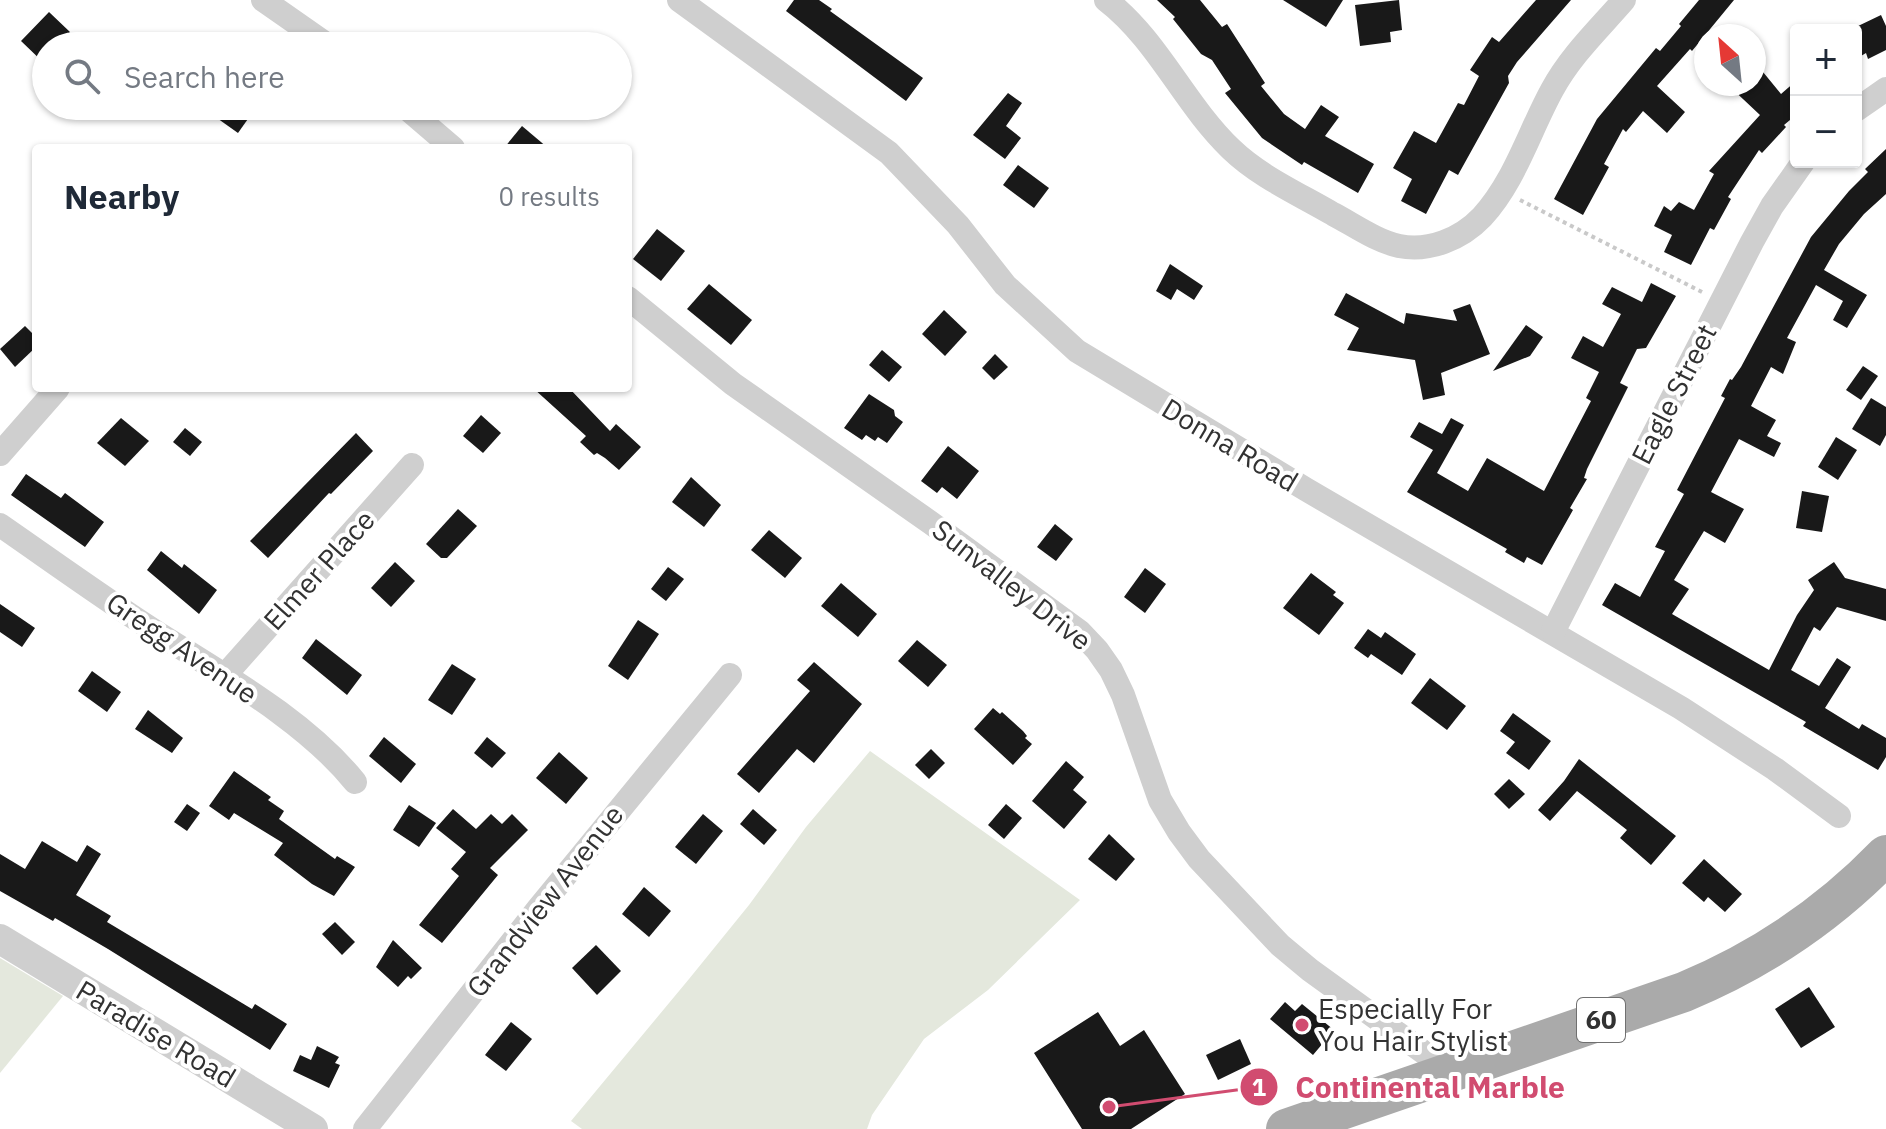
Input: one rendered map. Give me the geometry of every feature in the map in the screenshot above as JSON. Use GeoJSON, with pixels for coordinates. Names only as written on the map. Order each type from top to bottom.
{"type":"FeatureCollection","features":[{"type":"Feature","properties":{"kind":"main road","name":"60"},"geometry":{"type":"LineString","coordinates":[[1286,1129],[1721,977],[1811,922],[1886,855]]}},
{"type":"Feature","properties":{"kind":"street"},"geometry":{"type":"LineString","coordinates":[[263,0],[309,32]]}},
{"type":"Feature","properties":{"kind":"street","name":"Donna Road"},"geometry":{"type":"LineString","coordinates":[[679,0],[889,153],[951,217],[1011,291],[1077,351],[1755,755],[1839,816]]}},
{"type":"Feature","properties":{"kind":"street"},"geometry":{"type":"LineString","coordinates":[[1106,0],[1138,31],[1194,108],[1232,151],[1259,172],[1370,234],[1397,245],[1435,245],[1472,226],[1503,192],[1565,67],[1624,0]]}},
{"type":"Feature","properties":{"kind":"street"},"geometry":{"type":"LineString","coordinates":[[1862,106],[1886,89]]}},
{"type":"Feature","properties":{"kind":"street"},"geometry":{"type":"LineString","coordinates":[[420,120],[448,144]]}},
{"type":"Feature","properties":{"kind":"street","name":"Eagle Street"},"geometry":{"type":"LineString","coordinates":[[1553,632],[1772,206],[1799,168]]}},
{"type":"Feature","properties":{"kind":"street","name":"Sunvalley Drive"},"geometry":{"type":"LineString","coordinates":[[632,301],[733,384],[1080,632],[1111,670],[1123,695],[1160,800],[1199,859],[1280,945],[1451,1072]]}},
{"type":"Feature","properties":{"kind":"street"},"geometry":{"type":"LineString","coordinates":[[0,454],[54,392]]}},
{"type":"Feature","properties":{"kind":"street","name":"Elmer Place"},"geometry":{"type":"LineString","coordinates":[[226,674],[412,465]]}},
{"type":"Feature","properties":{"kind":"street","name":"Gregg Avenue"},"geometry":{"type":"LineString","coordinates":[[0,525],[137,620],[226,674],[335,758],[355,782]]}},
{"type":"Feature","properties":{"kind":"street","name":"Grandview Avenue"},"geometry":{"type":"LineString","coordinates":[[365,1129],[538,909],[730,675]]}},
{"type":"Feature","properties":{"kind":"street","name":"Paradise Road"},"geometry":{"type":"LineString","coordinates":[[0,939],[313,1129]]}},
{"type":"Feature","properties":{"kind":"path"},"geometry":{"type":"LineString","coordinates":[[1503,192],[1722,302]]}},
{"type":"Feature","properties":{"kind":"shaded area"},"geometry":{"type":"Polygon","coordinates":[[[870,751],[1080,900],[988,990],[924,1039],[872,1115],[867,1129],[582,1129],[571,1121],[749,905],[806,827],[870,751]]]}},
{"type":"Feature","properties":{"kind":"shaded area"},"geometry":{"type":"Polygon","coordinates":[[[0,958],[63,996],[0,1073],[0,958]]]}},
{"type":"Feature","properties":{"kind":"building"},"geometry":{"type":"Polygon","coordinates":[[[794,0],[819,0],[923,78],[906,101],[786,11],[794,0]]]}},
{"type":"Feature","properties":{"kind":"building"},"geometry":{"type":"Polygon","coordinates":[[[1157,0],[1200,0],[1222,27],[1227,24],[1265,83],[1261,86],[1284,114],[1305,129],[1321,105],[1339,117],[1325,136],[1374,164],[1358,193],[1304,162],[1302,165],[1262,138],[1225,93],[1231,89],[1212,60],[1201,54],[1173,19],[1175,17],[1157,0]]]}},
{"type":"Feature","properties":{"kind":"building"},"geometry":{"type":"Polygon","coordinates":[[[1283,0],[1343,0],[1326,27],[1283,0]]]}},
{"type":"Feature","properties":{"kind":"building"},"geometry":{"type":"Polygon","coordinates":[[[1399,0],[1402,30],[1390,32],[1391,42],[1360,46],[1355,5],[1399,0]]]}},
{"type":"Feature","properties":{"kind":"building"},"geometry":{"type":"Polygon","coordinates":[[[1536,0],[1571,0],[1517,62],[1508,76],[1509,83],[1458,175],[1449,170],[1426,214],[1401,201],[1412,179],[1393,168],[1414,131],[1436,143],[1458,103],[1464,105],[1479,76],[1470,70],[1492,37],[1499,42],[1536,0]]]}},
{"type":"Feature","properties":{"kind":"building"},"geometry":{"type":"Polygon","coordinates":[[[1699,0],[1734,0],[1714,24],[1694,24],[1694,49],[1690,49],[1657,86],[1685,112],[1667,133],[1643,111],[1626,132],[1623,129],[1604,164],[1609,167],[1583,215],[1554,199],[1597,119],[1656,48],[1660,51],[1681,26],[1679,24],[1699,0]]]}},
{"type":"Feature","properties":{"kind":"building"},"geometry":{"type":"Polygon","coordinates":[[[49,12],[70,32],[32,32],[32,52],[21,41],[49,12]]]}},
{"type":"Feature","properties":{"kind":"building"},"geometry":{"type":"Polygon","coordinates":[[[1881,15],[1886,26],[1886,50],[1868,59],[1866,53],[1862,55],[1862,24],[1881,15]]]}},
{"type":"Feature","properties":{"kind":"building"},"geometry":{"type":"Polygon","coordinates":[[[1766,76],[1781,94],[1790,86],[1790,120],[1762,153],[1759,150],[1728,197],[1731,199],[1714,230],[1710,228],[1691,265],[1664,252],[1672,235],[1654,226],[1664,206],[1671,211],[1679,202],[1694,210],[1714,174],[1709,171],[1760,115],[1740,96],[1766,96],[1766,76]]]}},
{"type":"Feature","properties":{"kind":"building"},"geometry":{"type":"Polygon","coordinates":[[[1008,93],[1022,103],[1006,126],[1021,138],[1005,159],[973,135],[1008,93]]]}},
{"type":"Feature","properties":{"kind":"building"},"geometry":{"type":"Polygon","coordinates":[[[220,120],[247,120],[238,133],[220,120]]]}},
{"type":"Feature","properties":{"kind":"building"},"geometry":{"type":"Polygon","coordinates":[[[522,126],[543,144],[507,144],[522,126]]]}},
{"type":"Feature","properties":{"kind":"building"},"geometry":{"type":"Polygon","coordinates":[[[1886,149],[1886,194],[1839,244],[1824,270],[1867,295],[1847,328],[1833,320],[1843,301],[1816,285],[1787,338],[1796,342],[1783,374],[1771,367],[1751,406],[1776,420],[1767,436],[1781,443],[1774,457],[1739,439],[1711,492],[1744,509],[1725,543],[1704,531],[1674,580],[1689,589],[1672,614],[1769,670],[1797,615],[1814,590],[1808,580],[1834,562],[1845,578],[1886,589],[1886,621],[1837,607],[1820,631],[1814,627],[1791,670],[1819,686],[1837,658],[1851,667],[1825,708],[1859,729],[1862,724],[1886,738],[1886,757],[1878,770],[1803,726],[1806,722],[1602,605],[1615,583],[1640,597],[1665,551],[1655,547],[1684,494],[1677,490],[1725,398],[1721,396],[1730,379],[1741,367],[1811,237],[1868,172],[1865,169],[1886,149]]]}},
{"type":"Feature","properties":{"kind":"building"},"geometry":{"type":"Polygon","coordinates":[[[1018,165],[1049,188],[1034,208],[1003,185],[1018,165]]]}},
{"type":"Feature","properties":{"kind":"building"},"geometry":{"type":"Polygon","coordinates":[[[657,229],[685,251],[661,281],[633,259],[657,229]]]}},
{"type":"Feature","properties":{"kind":"building"},"geometry":{"type":"Polygon","coordinates":[[[1170,264],[1203,286],[1194,300],[1177,289],[1171,300],[1156,291],[1170,264]]]}},
{"type":"Feature","properties":{"kind":"building"},"geometry":{"type":"Polygon","coordinates":[[[1651,283],[1676,296],[1646,348],[1637,349],[1620,383],[1628,387],[1587,469],[1584,478],[1587,479],[1570,508],[1573,510],[1542,565],[1527,557],[1524,563],[1505,552],[1507,549],[1407,492],[1433,450],[1410,437],[1419,422],[1442,434],[1451,418],[1464,425],[1437,473],[1468,491],[1487,458],[1544,491],[1591,401],[1586,398],[1599,372],[1571,358],[1583,336],[1603,347],[1621,314],[1602,304],[1612,287],[1642,302],[1651,283]]]}},
{"type":"Feature","properties":{"kind":"building"},"geometry":{"type":"Polygon","coordinates":[[[709,284],[752,320],[731,345],[687,309],[709,284]]]}},
{"type":"Feature","properties":{"kind":"building"},"geometry":{"type":"Polygon","coordinates":[[[1346,293],[1404,324],[1406,313],[1457,321],[1453,310],[1470,304],[1490,354],[1441,373],[1445,395],[1423,400],[1415,360],[1347,350],[1359,328],[1334,315],[1346,293]]]}},
{"type":"Feature","properties":{"kind":"building"},"geometry":{"type":"Polygon","coordinates":[[[944,310],[967,332],[945,356],[922,334],[944,310]]]}},
{"type":"Feature","properties":{"kind":"building"},"geometry":{"type":"Polygon","coordinates":[[[1526,325],[1543,337],[1530,356],[1493,371],[1526,325]]]}},
{"type":"Feature","properties":{"kind":"building"},"geometry":{"type":"Polygon","coordinates":[[[25,326],[32,333],[32,351],[15,367],[0,349],[25,326]]]}},
{"type":"Feature","properties":{"kind":"building"},"geometry":{"type":"Polygon","coordinates":[[[882,350],[902,367],[889,382],[869,365],[882,350]]]}},
{"type":"Feature","properties":{"kind":"building"},"geometry":{"type":"Polygon","coordinates":[[[995,354],[1008,367],[994,380],[982,368],[995,354]]]}},
{"type":"Feature","properties":{"kind":"building"},"geometry":{"type":"Polygon","coordinates":[[[1863,366],[1878,376],[1861,400],[1846,390],[1863,366]]]}},
{"type":"Feature","properties":{"kind":"building"},"geometry":{"type":"Polygon","coordinates":[[[537,392],[573,392],[610,431],[616,424],[641,447],[619,470],[580,442],[586,436],[537,392]]]}},
{"type":"Feature","properties":{"kind":"building"},"geometry":{"type":"Polygon","coordinates":[[[869,394],[894,410],[895,416],[903,422],[887,443],[878,437],[875,441],[866,435],[862,440],[844,428],[869,394]]]}},
{"type":"Feature","properties":{"kind":"building"},"geometry":{"type":"Polygon","coordinates":[[[1871,398],[1886,407],[1886,435],[1880,446],[1852,429],[1871,398]]]}},
{"type":"Feature","properties":{"kind":"building"},"geometry":{"type":"Polygon","coordinates":[[[481,415],[501,433],[483,453],[463,436],[481,415]]]}},
{"type":"Feature","properties":{"kind":"building"},"geometry":{"type":"Polygon","coordinates":[[[121,418],[149,441],[125,466],[97,443],[121,418]]]}},
{"type":"Feature","properties":{"kind":"building"},"geometry":{"type":"Polygon","coordinates":[[[185,428],[202,442],[190,456],[173,442],[185,428]]]}},
{"type":"Feature","properties":{"kind":"building"},"geometry":{"type":"Polygon","coordinates":[[[356,433],[373,451],[268,558],[250,541],[356,433]]]}},
{"type":"Feature","properties":{"kind":"building"},"geometry":{"type":"Polygon","coordinates":[[[1836,437],[1857,450],[1838,480],[1818,467],[1836,437]]]}},
{"type":"Feature","properties":{"kind":"building"},"geometry":{"type":"Polygon","coordinates":[[[948,446],[979,471],[957,499],[942,487],[937,493],[921,481],[948,446]]]}},
{"type":"Feature","properties":{"kind":"building"},"geometry":{"type":"Polygon","coordinates":[[[26,474],[61,498],[65,493],[104,522],[85,547],[11,495],[26,474]]]}},
{"type":"Feature","properties":{"kind":"building"},"geometry":{"type":"Polygon","coordinates":[[[691,477],[721,505],[704,527],[672,502],[691,477]]]}},
{"type":"Feature","properties":{"kind":"building"},"geometry":{"type":"Polygon","coordinates":[[[1802,491],[1829,496],[1822,532],[1796,528],[1802,491]]]}},
{"type":"Feature","properties":{"kind":"building"},"geometry":{"type":"Polygon","coordinates":[[[458,509],[477,526],[447,558],[441,558],[426,544],[458,509]]]}},
{"type":"Feature","properties":{"kind":"building"},"geometry":{"type":"Polygon","coordinates":[[[1055,524],[1073,539],[1056,561],[1037,547],[1055,524]]]}},
{"type":"Feature","properties":{"kind":"building"},"geometry":{"type":"Polygon","coordinates":[[[769,530],[802,558],[785,578],[751,550],[769,530]]]}},
{"type":"Feature","properties":{"kind":"building"},"geometry":{"type":"Polygon","coordinates":[[[161,551],[182,568],[184,564],[217,590],[199,614],[147,570],[161,551]]]}},
{"type":"Feature","properties":{"kind":"building"},"geometry":{"type":"Polygon","coordinates":[[[395,562],[415,581],[391,607],[371,588],[395,562]]]}},
{"type":"Feature","properties":{"kind":"building"},"geometry":{"type":"Polygon","coordinates":[[[668,567],[684,579],[666,601],[651,589],[668,567]]]}},
{"type":"Feature","properties":{"kind":"building"},"geometry":{"type":"Polygon","coordinates":[[[1145,568],[1166,584],[1145,613],[1124,597],[1145,568]]]}},
{"type":"Feature","properties":{"kind":"building"},"geometry":{"type":"Polygon","coordinates":[[[1311,573],[1336,592],[1333,595],[1344,603],[1319,635],[1283,608],[1311,573]]]}},
{"type":"Feature","properties":{"kind":"building"},"geometry":{"type":"Polygon","coordinates":[[[841,583],[877,614],[858,637],[821,606],[841,583]]]}},
{"type":"Feature","properties":{"kind":"building"},"geometry":{"type":"Polygon","coordinates":[[[0,604],[35,628],[22,647],[0,632],[0,604]]]}},
{"type":"Feature","properties":{"kind":"building"},"geometry":{"type":"Polygon","coordinates":[[[638,620],[659,634],[628,680],[608,666],[638,620]]]}},
{"type":"Feature","properties":{"kind":"building"},"geometry":{"type":"Polygon","coordinates":[[[1368,629],[1381,638],[1385,632],[1416,654],[1402,675],[1371,654],[1368,658],[1354,648],[1368,629]]]}},
{"type":"Feature","properties":{"kind":"building"},"geometry":{"type":"Polygon","coordinates":[[[316,639],[362,675],[347,695],[302,658],[316,639]]]}},
{"type":"Feature","properties":{"kind":"building"},"geometry":{"type":"Polygon","coordinates":[[[917,640],[947,665],[928,687],[898,661],[917,640]]]}},
{"type":"Feature","properties":{"kind":"building"},"geometry":{"type":"Polygon","coordinates":[[[814,662],[862,704],[814,763],[797,749],[759,793],[737,774],[810,691],[797,680],[814,662]]]}},
{"type":"Feature","properties":{"kind":"building"},"geometry":{"type":"Polygon","coordinates":[[[452,664],[476,679],[452,715],[428,700],[452,664]]]}},
{"type":"Feature","properties":{"kind":"building"},"geometry":{"type":"Polygon","coordinates":[[[92,671],[121,692],[107,712],[78,691],[92,671]]]}},
{"type":"Feature","properties":{"kind":"building"},"geometry":{"type":"Polygon","coordinates":[[[1430,678],[1466,706],[1447,730],[1411,703],[1430,678]]]}},
{"type":"Feature","properties":{"kind":"building"},"geometry":{"type":"Polygon","coordinates":[[[993,708],[1023,731],[1032,744],[1013,765],[974,729],[993,708]]]}},
{"type":"Feature","properties":{"kind":"building"},"geometry":{"type":"Polygon","coordinates":[[[148,710],[183,738],[172,753],[135,729],[148,710]]]}},
{"type":"Feature","properties":{"kind":"building"},"geometry":{"type":"Polygon","coordinates":[[[1513,713],[1551,741],[1529,770],[1506,753],[1515,742],[1500,731],[1513,713]]]}},
{"type":"Feature","properties":{"kind":"building"},"geometry":{"type":"Polygon","coordinates":[[[384,737],[416,764],[401,783],[369,756],[384,737]]]}},
{"type":"Feature","properties":{"kind":"building"},"geometry":{"type":"Polygon","coordinates":[[[487,737],[506,753],[492,768],[474,753],[487,737]]]}},
{"type":"Feature","properties":{"kind":"building"},"geometry":{"type":"Polygon","coordinates":[[[931,749],[945,763],[929,779],[915,765],[931,749]]]}},
{"type":"Feature","properties":{"kind":"building"},"geometry":{"type":"Polygon","coordinates":[[[559,752],[588,778],[566,804],[536,778],[559,752]]]}},
{"type":"Feature","properties":{"kind":"building"},"geometry":{"type":"Polygon","coordinates":[[[1579,759],[1676,836],[1651,865],[1620,838],[1627,830],[1577,791],[1550,821],[1538,810],[1579,759]]]}},
{"type":"Feature","properties":{"kind":"building"},"geometry":{"type":"Polygon","coordinates":[[[1066,761],[1084,777],[1073,790],[1087,802],[1064,829],[1032,801],[1066,761]]]}},
{"type":"Feature","properties":{"kind":"building"},"geometry":{"type":"Polygon","coordinates":[[[234,771],[271,797],[268,800],[284,811],[279,819],[335,859],[337,856],[355,867],[334,896],[312,884],[274,855],[283,843],[234,813],[229,820],[209,806],[234,771]]]}},
{"type":"Feature","properties":{"kind":"building"},"geometry":{"type":"Polygon","coordinates":[[[1509,779],[1525,794],[1509,809],[1494,794],[1509,779]]]}},
{"type":"Feature","properties":{"kind":"building"},"geometry":{"type":"Polygon","coordinates":[[[187,804],[200,813],[187,831],[174,822],[187,804]]]}},
{"type":"Feature","properties":{"kind":"building"},"geometry":{"type":"Polygon","coordinates":[[[1006,804],[1022,818],[1004,839],[988,825],[1006,804]]]}},
{"type":"Feature","properties":{"kind":"building"},"geometry":{"type":"Polygon","coordinates":[[[409,805],[436,823],[419,847],[393,830],[409,805]]]}},
{"type":"Feature","properties":{"kind":"building"},"geometry":{"type":"Polygon","coordinates":[[[453,809],[476,829],[491,814],[502,824],[512,814],[528,830],[490,868],[498,875],[442,943],[419,925],[459,876],[451,869],[466,852],[436,828],[453,809]]]}},
{"type":"Feature","properties":{"kind":"building"},"geometry":{"type":"Polygon","coordinates":[[[753,809],[777,830],[764,845],[740,824],[753,809]]]}},
{"type":"Feature","properties":{"kind":"building"},"geometry":{"type":"Polygon","coordinates":[[[703,814],[723,831],[696,864],[675,847],[703,814]]]}},
{"type":"Feature","properties":{"kind":"building"},"geometry":{"type":"Polygon","coordinates":[[[1109,834],[1135,859],[1116,881],[1088,859],[1109,834]]]}},
{"type":"Feature","properties":{"kind":"building"},"geometry":{"type":"Polygon","coordinates":[[[42,841],[77,862],[87,845],[101,854],[76,895],[111,916],[107,922],[252,1009],[255,1004],[287,1024],[270,1050],[108,949],[0,891],[0,854],[25,869],[42,841]]]}},
{"type":"Feature","properties":{"kind":"building"},"geometry":{"type":"Polygon","coordinates":[[[1704,859],[1742,894],[1725,912],[1708,897],[1704,902],[1682,883],[1704,859]]]}},
{"type":"Feature","properties":{"kind":"building"},"geometry":{"type":"Polygon","coordinates":[[[644,887],[671,911],[649,937],[622,914],[644,887]]]}},
{"type":"Feature","properties":{"kind":"building"},"geometry":{"type":"Polygon","coordinates":[[[335,922],[355,942],[342,955],[322,934],[335,922]]]}},
{"type":"Feature","properties":{"kind":"building"},"geometry":{"type":"Polygon","coordinates":[[[393,940],[422,968],[411,979],[408,976],[398,987],[376,967],[393,940]]]}},
{"type":"Feature","properties":{"kind":"building"},"geometry":{"type":"Polygon","coordinates":[[[596,945],[621,971],[597,995],[572,968],[596,945]]]}},
{"type":"Feature","properties":{"kind":"building"},"geometry":{"type":"Polygon","coordinates":[[[1809,987],[1835,1027],[1801,1048],[1775,1009],[1809,987]]]}},
{"type":"Feature","properties":{"kind":"building","name":"Especially For You Hair Stylist"},"geometry":{"type":"Polygon","coordinates":[[[1285,1002],[1295,1011],[1302,1004],[1334,1030],[1313,1055],[1270,1019],[1285,1002]]]}},
{"type":"Feature","properties":{"kind":"building"},"geometry":{"type":"Polygon","coordinates":[[[1098,1012],[1120,1046],[1144,1030],[1185,1094],[1131,1129],[1082,1129],[1034,1053],[1098,1012]]]}},
{"type":"Feature","properties":{"kind":"building"},"geometry":{"type":"Polygon","coordinates":[[[511,1022],[532,1039],[506,1071],[485,1055],[511,1022]]]}},
{"type":"Feature","properties":{"kind":"building"},"geometry":{"type":"Polygon","coordinates":[[[1240,1039],[1251,1064],[1218,1080],[1206,1055],[1240,1039]]]}},
{"type":"Feature","properties":{"kind":"building"},"geometry":{"type":"Polygon","coordinates":[[[317,1046],[339,1057],[335,1063],[340,1065],[329,1088],[293,1071],[300,1055],[311,1060],[317,1046]]]}},
{"type":"Feature","properties":{"kind":"place","name":"Especially For You Hair Stylist"},"geometry":{"type":"Point","coordinates":[1302,1025]}},
{"type":"Feature","properties":{"kind":"place","name":"Continental Marble"},"geometry":{"type":"Point","coordinates":[1109,1107]}}]}
